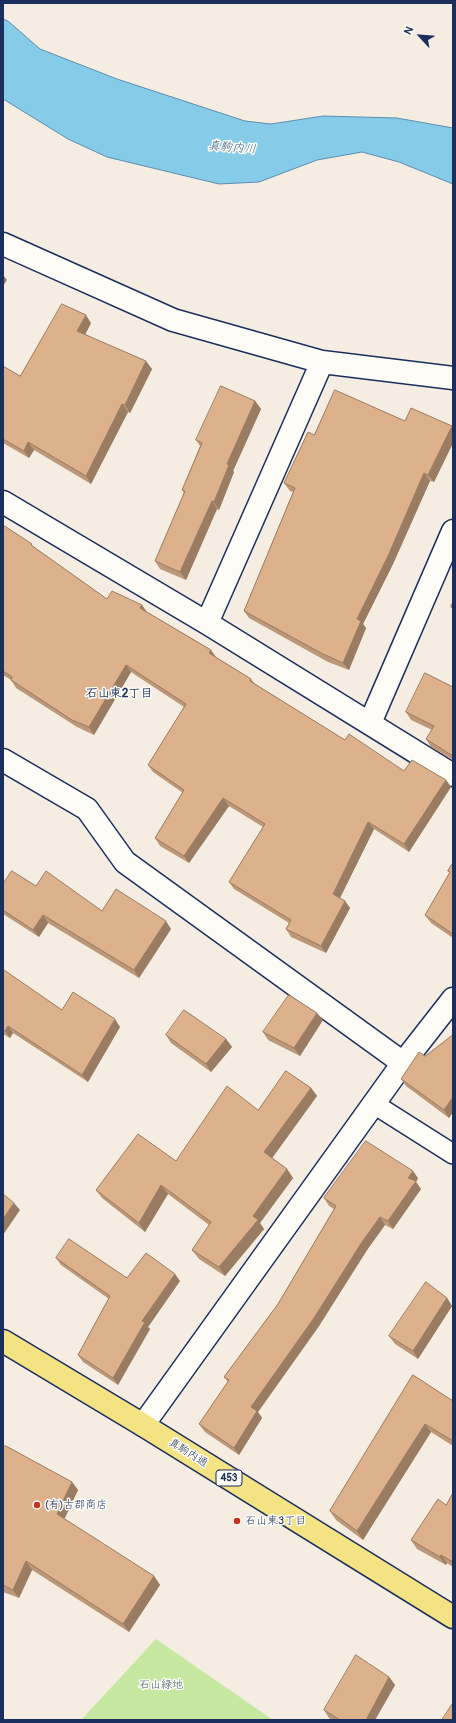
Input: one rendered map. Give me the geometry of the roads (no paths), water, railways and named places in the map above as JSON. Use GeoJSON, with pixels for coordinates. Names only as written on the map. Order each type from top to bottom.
{"type":"FeatureCollection","features":[{"type":"Feature","properties":{"kind":"highway","name":"真駒内通"},"geometry":{"type":"LineString","coordinates":[[3,1340],[453,1617]]}},
{"type":"Feature","properties":{"kind":"street"},"geometry":{"type":"LineString","coordinates":[[3,244],[173,320],[322,362],[453,378]]}},
{"type":"Feature","properties":{"kind":"street"},"geometry":{"type":"LineString","coordinates":[[207,623],[322,362]]}},
{"type":"Feature","properties":{"kind":"street"},"geometry":{"type":"LineString","coordinates":[[3,502],[207,623],[453,775]]}},
{"type":"Feature","properties":{"kind":"street"},"geometry":{"type":"LineString","coordinates":[[370,723],[453,531]]}},
{"type":"Feature","properties":{"kind":"street"},"geometry":{"type":"LineString","coordinates":[[3,760],[87,810],[125,862],[403,1063]]}},
{"type":"Feature","properties":{"kind":"street"},"geometry":{"type":"LineString","coordinates":[[143,1425],[403,1063],[453,999]]}},
{"type":"Feature","properties":{"kind":"lane"},"geometry":{"type":"LineString","coordinates":[[374,1104],[453,1154]]}},
{"type":"Feature","properties":{"kind":"water","name":"真駒内川"},"geometry":{"type":"Polygon","coordinates":[[[3,19],[8,21],[40,49],[117,79],[245,121],[271,124],[323,116],[397,118],[453,128],[453,184],[399,162],[362,152],[317,160],[259,182],[219,184],[107,157],[68,139],[3,99],[3,19]]]}},
{"type":"Feature","properties":{"kind":"place","name":"(有)古郡商店"},"geometry":{"type":"Point","coordinates":[37,1505]}},
{"type":"Feature","properties":{"kind":"place","name":"石山東3丁目"},"geometry":{"type":"Point","coordinates":[237,1521]}},
{"type":"Feature","properties":{"kind":"district","name":"石山東2丁目"},"geometry":{"type":"Point","coordinates":[119,694]}},
{"type":"Feature","properties":{"kind":"park label","name":"石山緑地"},"geometry":{"type":"Point","coordinates":[161,1685]}}]}
